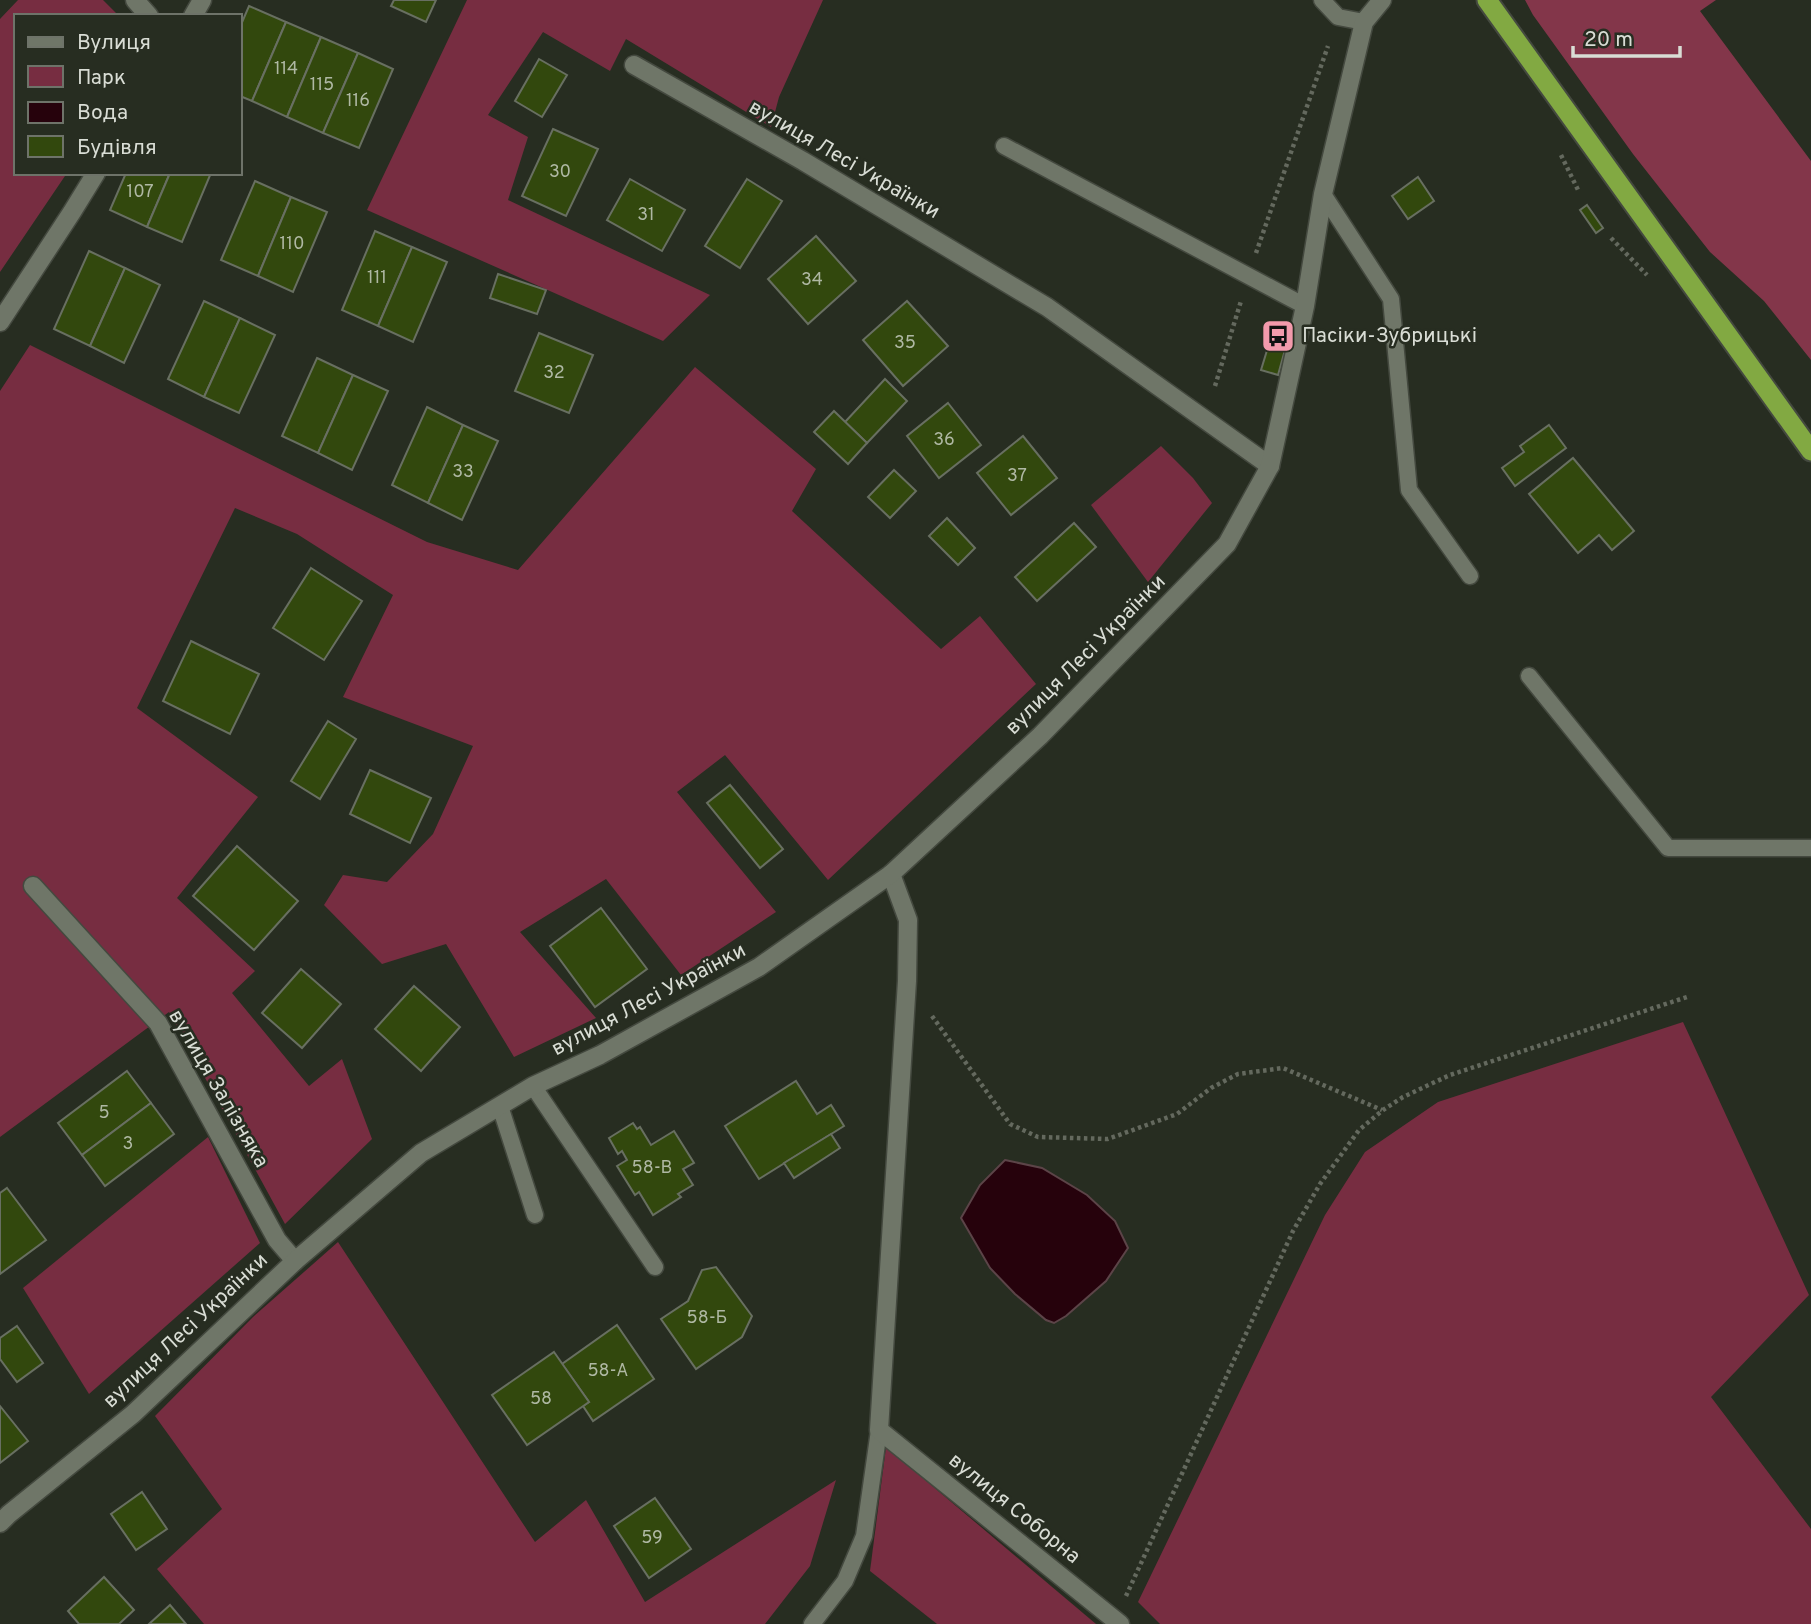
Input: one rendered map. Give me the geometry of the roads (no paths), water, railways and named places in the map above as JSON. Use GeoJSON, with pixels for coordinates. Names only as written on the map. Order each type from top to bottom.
{"type":"FeatureCollection","features":[{"type":"Feature","properties":{"kind":"highway"},"geometry":{"type":"LineString","coordinates":[[1487,0],[1811,451]]}},
{"type":"Feature","properties":{"kind":"street"},"geometry":{"type":"LineString","coordinates":[[135,0],[147,14]]}},
{"type":"Feature","properties":{"kind":"street","name":"вулиця Лесі Українки"},"geometry":{"type":"LineString","coordinates":[[3,1514],[133,1414],[295,1261],[421,1153],[533,1086],[600,1055],[759,967],[891,874],[1040,736],[1227,544],[1270,466],[1305,306],[1323,194],[1364,22],[1382,0]]}},
{"type":"Feature","properties":{"kind":"street","name":"вулиця Лесі Українки"},"geometry":{"type":"LineString","coordinates":[[634,65],[803,161],[1047,307],[1270,466]]}},
{"type":"Feature","properties":{"kind":"street"},"geometry":{"type":"LineString","coordinates":[[0,322],[95,175]]}},
{"type":"Feature","properties":{"kind":"street"},"geometry":{"type":"LineString","coordinates":[[879,1430],[907,981],[908,920],[891,874]]}},
{"type":"Feature","properties":{"kind":"street","name":"вулиця Залізняка"},"geometry":{"type":"LineString","coordinates":[[33,886],[158,1023],[277,1240],[295,1261]]}},
{"type":"Feature","properties":{"kind":"street","name":"вулиця Соборна"},"geometry":{"type":"LineString","coordinates":[[879,1430],[1117,1621]]}},
{"type":"Feature","properties":{"kind":"lane"},"geometry":{"type":"LineString","coordinates":[[1322,0],[1338,17],[1364,22]]}},
{"type":"Feature","properties":{"kind":"lane"},"geometry":{"type":"LineString","coordinates":[[1004,146],[1305,306]]}},
{"type":"Feature","properties":{"kind":"lane"},"geometry":{"type":"LineString","coordinates":[[1323,194],[1391,299],[1409,490],[1470,576]]}},
{"type":"Feature","properties":{"kind":"lane"},"geometry":{"type":"LineString","coordinates":[[1529,676],[1668,848],[1811,848]]}},
{"type":"Feature","properties":{"kind":"lane"},"geometry":{"type":"LineString","coordinates":[[533,1086],[655,1267]]}},
{"type":"Feature","properties":{"kind":"lane"},"geometry":{"type":"LineString","coordinates":[[499,1106],[535,1215]]}},
{"type":"Feature","properties":{"kind":"lane"},"geometry":{"type":"LineString","coordinates":[[812,1624],[845,1581],[864,1536],[879,1430]]}},
{"type":"Feature","properties":{"kind":"water"},"geometry":{"type":"Polygon","coordinates":[[[1005,1160],[1042,1168],[1087,1195],[1115,1221],[1128,1248],[1106,1281],[1054,1323],[1046,1320],[1015,1294],[990,1268],[961,1218],[980,1185],[1005,1160]]]}},
{"type":"Feature","properties":{"kind":"place","name":"Пасіки-Зубрицькі"},"geometry":{"type":"Point","coordinates":[1278,336]}}]}
